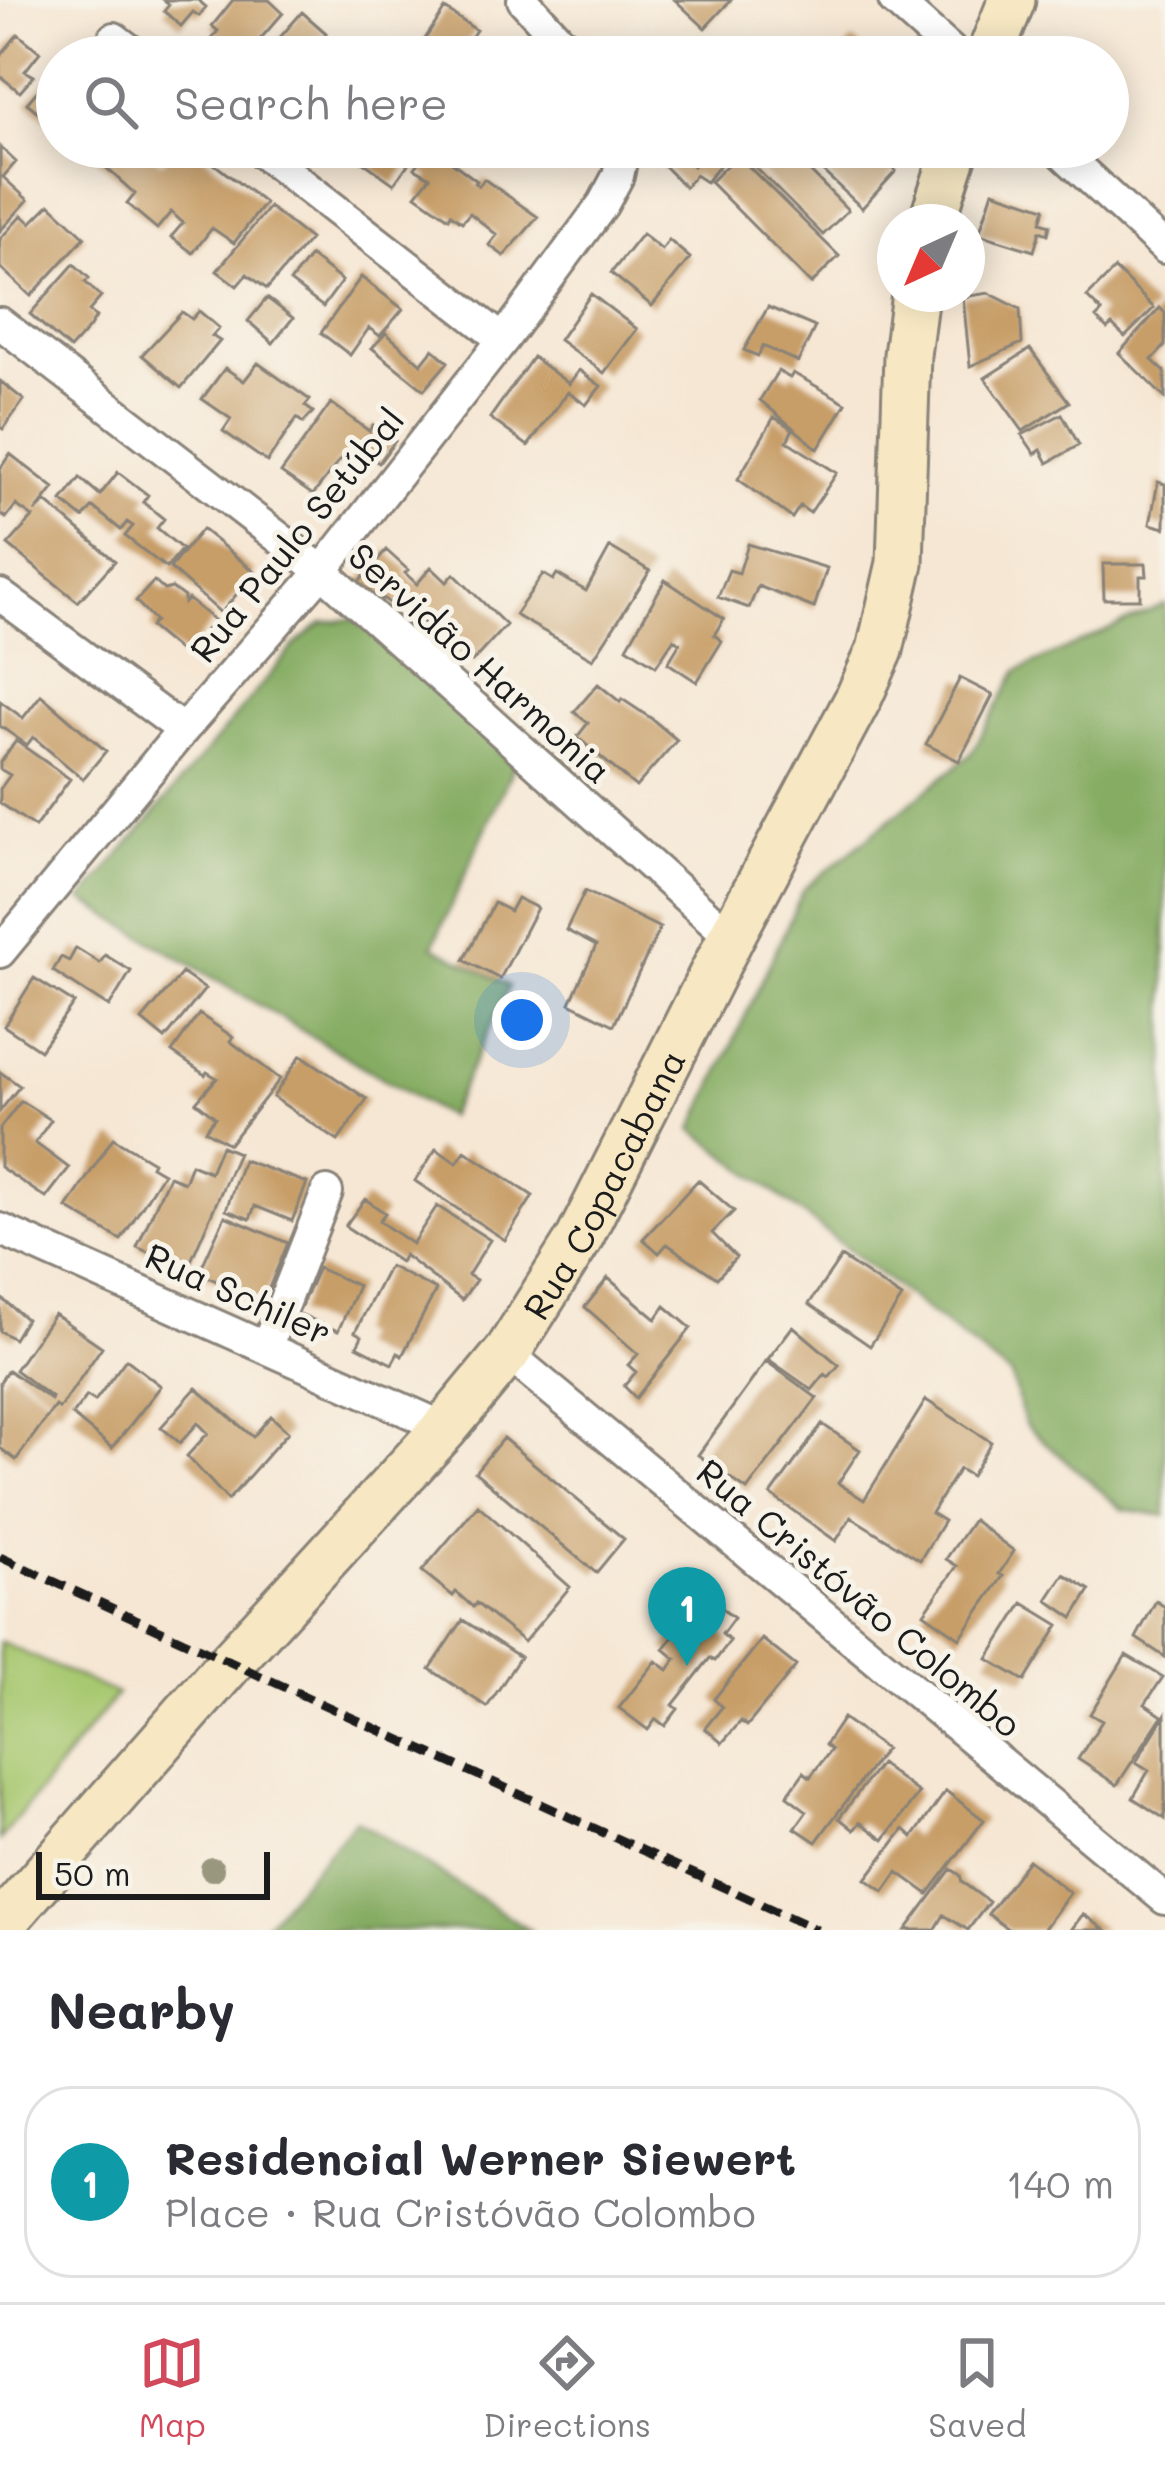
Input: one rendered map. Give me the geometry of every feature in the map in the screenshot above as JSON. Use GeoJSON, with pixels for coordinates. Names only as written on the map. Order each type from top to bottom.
{"type":"FeatureCollection","features":[{"type":"Feature","properties":{"kind":"main road"},"geometry":{"type":"LineString","coordinates":[[997,36],[1012,0]]}},
{"type":"Feature","properties":{"kind":"main road"},"geometry":{"type":"LineString","coordinates":[[938,204],[949,168]]}},
{"type":"Feature","properties":{"kind":"main road","name":"Rua Copacabana"},"geometry":{"type":"LineString","coordinates":[[0,1926],[231,1662],[445,1428],[507,1353],[579,1239],[880,650],[900,563],[913,312]]}},
{"type":"Feature","properties":{"kind":"street"},"geometry":{"type":"LineString","coordinates":[[523,0],[555,36]]}},
{"type":"Feature","properties":{"kind":"street"},"geometry":{"type":"LineString","coordinates":[[894,0],[934,36]]}},
{"type":"Feature","properties":{"kind":"street"},"geometry":{"type":"LineString","coordinates":[[282,168],[503,340]]}},
{"type":"Feature","properties":{"kind":"street","name":"Rua Paulo Setúbal"},"geometry":{"type":"LineString","coordinates":[[0,952],[322,571],[503,340],[602,205],[620,168]]}},
{"type":"Feature","properties":{"kind":"street"},"geometry":{"type":"LineString","coordinates":[[1079,168],[1165,248]]}},
{"type":"Feature","properties":{"kind":"street","name":"Servidão Harmonia"},"geometry":{"type":"LineString","coordinates":[[0,322],[322,571],[731,938]]}},
{"type":"Feature","properties":{"kind":"street"},"geometry":{"type":"LineString","coordinates":[[0,595],[183,730]]}},
{"type":"Feature","properties":{"kind":"street"},"geometry":{"type":"LineString","coordinates":[[266,1348],[328,1192]]}},
{"type":"Feature","properties":{"kind":"street","name":"Rua Schiler"},"geometry":{"type":"LineString","coordinates":[[0,1229],[445,1428]]}},
{"type":"Feature","properties":{"kind":"street","name":"Rua Cristóvão Colombo"},"geometry":{"type":"LineString","coordinates":[[507,1353],[1165,1899]]}},
{"type":"Feature","properties":{"kind":"green space"},"geometry":{"type":"Polygon","coordinates":[[[1165,604],[1165,1516],[1122,1509],[1025,1425],[1011,1376],[693,1129],[804,889],[970,755],[1017,671],[1165,604]]]}},
{"type":"Feature","properties":{"kind":"green space"},"geometry":{"type":"Polygon","coordinates":[[[358,618],[515,763],[433,946],[509,986],[448,1117],[82,900],[295,645],[322,623],[358,618]]]}},
{"type":"Feature","properties":{"kind":"green space"},"geometry":{"type":"Polygon","coordinates":[[[0,1642],[117,1694],[0,1840],[0,1642]]]}},
{"type":"Feature","properties":{"kind":"green space"},"geometry":{"type":"Polygon","coordinates":[[[356,1820],[530,1930],[260,1930],[356,1820]]]}},
{"type":"Feature","properties":{"kind":"building"},"geometry":{"type":"Polygon","coordinates":[[[163,0],[198,0],[206,7],[199,16],[193,12],[181,26],[164,11],[169,5],[163,0]]]}},
{"type":"Feature","properties":{"kind":"building"},"geometry":{"type":"Polygon","coordinates":[[[233,0],[269,0],[283,13],[263,36],[214,36],[218,31],[212,26],[233,0]]]}},
{"type":"Feature","properties":{"kind":"building"},"geometry":{"type":"Polygon","coordinates":[[[675,0],[731,0],[705,28],[675,0]]]}},
{"type":"Feature","properties":{"kind":"building"},"geometry":{"type":"Polygon","coordinates":[[[445,9],[476,30],[472,36],[427,36],[445,9]]]}},
{"type":"Feature","properties":{"kind":"building"},"geometry":{"type":"Polygon","coordinates":[[[302,12],[326,33],[323,36],[281,36],[302,12]]]}},
{"type":"Feature","properties":{"kind":"building"},"geometry":{"type":"Polygon","coordinates":[[[18,34],[36,49],[36,57],[25,71],[34,76],[20,92],[0,76],[0,56],[18,34]]]}},
{"type":"Feature","properties":{"kind":"building"},"geometry":{"type":"Polygon","coordinates":[[[0,147],[16,162],[3,177],[28,200],[0,231],[0,147]]]}},
{"type":"Feature","properties":{"kind":"building"},"geometry":{"type":"Polygon","coordinates":[[[106,168],[219,168],[265,203],[234,243],[212,228],[193,253],[171,237],[183,223],[171,212],[157,229],[127,204],[135,194],[106,168]]]}},
{"type":"Feature","properties":{"kind":"building"},"geometry":{"type":"Polygon","coordinates":[[[372,168],[405,168],[394,184],[372,168]]]}},
{"type":"Feature","properties":{"kind":"building"},"geometry":{"type":"Polygon","coordinates":[[[415,168],[460,168],[479,186],[484,179],[538,217],[504,256],[489,245],[497,235],[470,213],[462,222],[451,214],[449,218],[416,195],[430,177],[415,168]]]}},
{"type":"Feature","properties":{"kind":"building"},"geometry":{"type":"Polygon","coordinates":[[[666,168],[717,168],[706,182],[695,175],[685,187],[666,168]]]}},
{"type":"Feature","properties":{"kind":"building"},"geometry":{"type":"Polygon","coordinates":[[[724,168],[750,168],[839,256],[811,284],[710,182],[724,168]]]}},
{"type":"Feature","properties":{"kind":"building"},"geometry":{"type":"Polygon","coordinates":[[[756,168],[807,168],[848,210],[823,235],[756,168]]]}},
{"type":"Feature","properties":{"kind":"building"},"geometry":{"type":"Polygon","coordinates":[[[819,168],[893,168],[896,171],[862,208],[819,168]]]}},
{"type":"Feature","properties":{"kind":"building"},"geometry":{"type":"Polygon","coordinates":[[[993,191],[1045,208],[1041,222],[1050,225],[1048,234],[1040,231],[1034,251],[985,236],[993,191]]]}},
{"type":"Feature","properties":{"kind":"building"},"geometry":{"type":"Polygon","coordinates":[[[50,204],[85,237],[31,296],[0,267],[0,239],[22,215],[31,223],[50,204]]]}},
{"type":"Feature","properties":{"kind":"building"},"geometry":{"type":"Polygon","coordinates":[[[269,207],[310,239],[267,289],[247,274],[237,286],[217,271],[269,207]]]}},
{"type":"Feature","properties":{"kind":"building"},"geometry":{"type":"Polygon","coordinates":[[[642,234],[662,250],[669,240],[690,258],[652,306],[611,273],[642,234]]]}},
{"type":"Feature","properties":{"kind":"building"},"geometry":{"type":"Polygon","coordinates":[[[310,256],[342,281],[323,307],[290,282],[310,256]]]}},
{"type":"Feature","properties":{"kind":"building"},"geometry":{"type":"Polygon","coordinates":[[[74,264],[101,297],[89,311],[96,317],[70,349],[30,314],[74,264]]]}},
{"type":"Feature","properties":{"kind":"building"},"geometry":{"type":"Polygon","coordinates":[[[1115,269],[1154,308],[1125,337],[1096,318],[1102,312],[1087,297],[1115,269]]]}},
{"type":"Feature","properties":{"kind":"building"},"geometry":{"type":"Polygon","coordinates":[[[361,277],[403,309],[380,336],[369,328],[350,355],[321,333],[361,277]]]}},
{"type":"Feature","properties":{"kind":"building"},"geometry":{"type":"Polygon","coordinates":[[[591,294],[637,329],[604,373],[559,340],[591,294]]]}},
{"type":"Feature","properties":{"kind":"building"},"geometry":{"type":"Polygon","coordinates":[[[985,294],[1020,309],[1022,343],[970,366],[965,312],[985,312],[985,294]]]}},
{"type":"Feature","properties":{"kind":"building"},"geometry":{"type":"Polygon","coordinates":[[[267,298],[293,318],[273,343],[248,321],[267,298]]]}},
{"type":"Feature","properties":{"kind":"building"},"geometry":{"type":"Polygon","coordinates":[[[768,307],[815,327],[798,362],[763,346],[758,356],[744,350],[768,307]]]}},
{"type":"Feature","properties":{"kind":"building"},"geometry":{"type":"Polygon","coordinates":[[[1160,308],[1165,313],[1165,346],[1152,360],[1165,372],[1165,398],[1119,353],[1160,308]]]}},
{"type":"Feature","properties":{"kind":"building"},"geometry":{"type":"Polygon","coordinates":[[[199,311],[219,328],[212,336],[220,341],[181,388],[142,355],[182,312],[192,319],[199,311]]]}},
{"type":"Feature","properties":{"kind":"building"},"geometry":{"type":"Polygon","coordinates":[[[386,333],[421,364],[433,349],[448,362],[424,390],[372,348],[386,333]]]}},
{"type":"Feature","properties":{"kind":"building"},"geometry":{"type":"Polygon","coordinates":[[[1030,349],[1069,402],[1023,431],[985,378],[1030,349]]]}},
{"type":"Feature","properties":{"kind":"building"},"geometry":{"type":"Polygon","coordinates":[[[533,357],[569,384],[579,370],[601,386],[586,405],[568,392],[528,446],[490,418],[533,357]]]}},
{"type":"Feature","properties":{"kind":"building"},"geometry":{"type":"Polygon","coordinates":[[[258,363],[310,400],[305,406],[313,412],[303,423],[297,418],[267,462],[223,431],[231,419],[202,399],[225,368],[244,381],[258,363]]]}},
{"type":"Feature","properties":{"kind":"building"},"geometry":{"type":"Polygon","coordinates":[[[778,371],[790,378],[793,373],[846,403],[818,449],[760,400],[778,371]]]}},
{"type":"Feature","properties":{"kind":"building"},"geometry":{"type":"Polygon","coordinates":[[[0,381],[24,400],[3,429],[0,427],[0,381]]]}},
{"type":"Feature","properties":{"kind":"building"},"geometry":{"type":"Polygon","coordinates":[[[331,403],[369,431],[373,425],[395,441],[379,463],[361,451],[354,462],[343,456],[313,495],[281,473],[331,403]]]}},
{"type":"Feature","properties":{"kind":"building"},"geometry":{"type":"Polygon","coordinates":[[[1062,414],[1079,445],[1048,463],[1041,450],[1035,454],[1022,435],[1062,414]]]}},
{"type":"Feature","properties":{"kind":"building"},"geometry":{"type":"Polygon","coordinates":[[[774,417],[793,429],[787,441],[837,473],[810,513],[800,506],[792,518],[738,479],[774,417]]]}},
{"type":"Feature","properties":{"kind":"building"},"geometry":{"type":"Polygon","coordinates":[[[10,454],[54,488],[35,512],[46,502],[115,561],[78,602],[8,545],[33,517],[16,505],[6,518],[0,514],[0,469],[10,454]]]}},
{"type":"Feature","properties":{"kind":"building"},"geometry":{"type":"Polygon","coordinates":[[[118,472],[148,495],[143,502],[164,519],[157,528],[182,549],[166,568],[125,536],[133,526],[127,522],[121,530],[93,507],[83,518],[62,501],[80,478],[100,495],[118,472]]]}},
{"type":"Feature","properties":{"kind":"building"},"geometry":{"type":"Polygon","coordinates":[[[1158,482],[1165,484],[1165,528],[1150,524],[1158,482]]]}},
{"type":"Feature","properties":{"kind":"building"},"geometry":{"type":"Polygon","coordinates":[[[202,529],[255,572],[221,613],[170,568],[202,529]]]}},
{"type":"Feature","properties":{"kind":"building"},"geometry":{"type":"Polygon","coordinates":[[[748,544],[827,568],[814,608],[758,586],[749,608],[718,597],[729,570],[739,573],[748,544]]]}},
{"type":"Feature","properties":{"kind":"building"},"geometry":{"type":"Polygon","coordinates":[[[610,547],[650,571],[593,659],[515,615],[543,574],[553,580],[557,574],[586,591],[610,547]]]}},
{"type":"Feature","properties":{"kind":"building"},"geometry":{"type":"Polygon","coordinates":[[[386,550],[417,584],[431,567],[447,582],[454,574],[506,625],[472,662],[398,601],[393,606],[383,598],[377,605],[355,587],[386,550]]]}},
{"type":"Feature","properties":{"kind":"building"},"geometry":{"type":"Polygon","coordinates":[[[1103,564],[1146,564],[1147,576],[1140,576],[1140,599],[1104,599],[1103,564]]]}},
{"type":"Feature","properties":{"kind":"building"},"geometry":{"type":"Polygon","coordinates":[[[665,580],[724,619],[714,635],[722,641],[697,682],[668,663],[680,643],[674,639],[656,666],[627,647],[665,580]]]}},
{"type":"Feature","properties":{"kind":"building"},"geometry":{"type":"Polygon","coordinates":[[[154,581],[164,590],[172,588],[184,597],[184,603],[188,599],[214,620],[185,656],[150,627],[155,621],[136,601],[154,581]]]}},
{"type":"Feature","properties":{"kind":"building"},"geometry":{"type":"Polygon","coordinates":[[[960,678],[993,695],[959,761],[926,744],[960,678]]]}},
{"type":"Feature","properties":{"kind":"building"},"geometry":{"type":"Polygon","coordinates":[[[598,684],[677,740],[636,787],[577,737],[588,723],[574,712],[598,684]]]}},
{"type":"Feature","properties":{"kind":"building"},"geometry":{"type":"Polygon","coordinates":[[[41,695],[106,751],[83,779],[33,737],[27,745],[0,726],[0,701],[23,718],[41,695]]]}},
{"type":"Feature","properties":{"kind":"building"},"geometry":{"type":"Polygon","coordinates":[[[16,741],[70,779],[35,827],[0,803],[0,789],[10,775],[0,769],[0,762],[16,741]]]}},
{"type":"Feature","properties":{"kind":"building"},"geometry":{"type":"Polygon","coordinates":[[[585,891],[660,928],[614,1025],[570,1003],[596,946],[566,930],[585,891]]]}},
{"type":"Feature","properties":{"kind":"building"},"geometry":{"type":"Polygon","coordinates":[[[517,898],[537,908],[500,979],[464,960],[494,903],[510,911],[517,898]]]}},
{"type":"Feature","properties":{"kind":"building"},"geometry":{"type":"Polygon","coordinates":[[[76,948],[100,963],[105,955],[131,971],[109,1007],[53,971],[61,957],[69,961],[76,948]]]}},
{"type":"Feature","properties":{"kind":"building"},"geometry":{"type":"Polygon","coordinates":[[[182,973],[205,989],[165,1039],[142,1020],[182,973]]]}},
{"type":"Feature","properties":{"kind":"building"},"geometry":{"type":"Polygon","coordinates":[[[34,978],[74,1003],[40,1050],[4,1026],[34,978]]]}},
{"type":"Feature","properties":{"kind":"building"},"geometry":{"type":"Polygon","coordinates":[[[199,1014],[280,1079],[229,1144],[205,1130],[215,1117],[196,1102],[217,1078],[172,1052],[199,1014]]]}},
{"type":"Feature","properties":{"kind":"building"},"geometry":{"type":"Polygon","coordinates":[[[301,1055],[367,1099],[338,1141],[273,1097],[301,1055]]]}},
{"type":"Feature","properties":{"kind":"building"},"geometry":{"type":"Polygon","coordinates":[[[0,1072],[20,1086],[0,1111],[0,1072]]]}},
{"type":"Feature","properties":{"kind":"building"},"geometry":{"type":"Polygon","coordinates":[[[21,1101],[51,1120],[35,1143],[69,1168],[46,1198],[0,1167],[0,1128],[21,1101]]]}},
{"type":"Feature","properties":{"kind":"building"},"geometry":{"type":"Polygon","coordinates":[[[113,1138],[163,1173],[121,1240],[67,1208],[113,1138]]]}},
{"type":"Feature","properties":{"kind":"building"},"geometry":{"type":"Polygon","coordinates":[[[221,1146],[238,1153],[187,1270],[137,1247],[169,1176],[184,1182],[191,1164],[210,1172],[221,1146]]]}},
{"type":"Feature","properties":{"kind":"building"},"geometry":{"type":"Polygon","coordinates":[[[436,1149],[457,1163],[465,1151],[533,1196],[505,1240],[415,1181],[436,1149]]]}},
{"type":"Feature","properties":{"kind":"building"},"geometry":{"type":"Polygon","coordinates":[[[243,1160],[307,1183],[292,1221],[255,1206],[250,1219],[226,1210],[243,1160]]]}},
{"type":"Feature","properties":{"kind":"building"},"geometry":{"type":"Polygon","coordinates":[[[698,1180],[734,1211],[712,1233],[736,1257],[717,1278],[667,1244],[659,1253],[643,1239],[698,1180]]]}},
{"type":"Feature","properties":{"kind":"building"},"geometry":{"type":"Polygon","coordinates":[[[365,1199],[385,1213],[379,1221],[412,1244],[437,1206],[490,1240],[468,1275],[476,1280],[462,1300],[404,1255],[400,1262],[345,1226],[365,1199]]]}},
{"type":"Feature","properties":{"kind":"building"},"geometry":{"type":"Polygon","coordinates":[[[225,1216],[288,1243],[263,1302],[199,1273],[225,1216]]]}},
{"type":"Feature","properties":{"kind":"building"},"geometry":{"type":"Polygon","coordinates":[[[841,1257],[902,1298],[870,1346],[809,1304],[841,1257]]]}},
{"type":"Feature","properties":{"kind":"building"},"geometry":{"type":"Polygon","coordinates":[[[389,1266],[436,1290],[402,1356],[398,1353],[392,1364],[357,1346],[362,1336],[355,1332],[389,1266]]]}},
{"type":"Feature","properties":{"kind":"building"},"geometry":{"type":"Polygon","coordinates":[[[318,1268],[358,1286],[338,1331],[298,1313],[318,1268]]]}},
{"type":"Feature","properties":{"kind":"building"},"geometry":{"type":"Polygon","coordinates":[[[608,1278],[656,1319],[665,1306],[691,1328],[636,1398],[624,1386],[636,1372],[628,1365],[638,1354],[585,1307],[608,1278]]]}},
{"type":"Feature","properties":{"kind":"building"},"geometry":{"type":"Polygon","coordinates":[[[0,1297],[26,1319],[14,1339],[0,1331],[0,1297]]]}},
{"type":"Feature","properties":{"kind":"building"},"geometry":{"type":"Polygon","coordinates":[[[54,1314],[102,1347],[16,1460],[0,1448],[0,1382],[8,1370],[51,1400],[15,1370],[54,1314]]]}},
{"type":"Feature","properties":{"kind":"building"},"geometry":{"type":"Polygon","coordinates":[[[793,1326],[839,1365],[812,1390],[768,1359],[793,1326]]]}},
{"type":"Feature","properties":{"kind":"building"},"geometry":{"type":"Polygon","coordinates":[[[126,1359],[161,1386],[112,1448],[72,1415],[87,1396],[95,1401],[126,1359]]]}},
{"type":"Feature","properties":{"kind":"building"},"geometry":{"type":"Polygon","coordinates":[[[766,1361],[817,1398],[747,1490],[698,1455],[766,1361]]]}},
{"type":"Feature","properties":{"kind":"building"},"geometry":{"type":"Polygon","coordinates":[[[196,1388],[253,1437],[271,1416],[288,1432],[228,1500],[187,1456],[208,1433],[198,1423],[180,1443],[161,1427],[196,1388]]]}},
{"type":"Feature","properties":{"kind":"building"},"geometry":{"type":"Polygon","coordinates":[[[926,1400],[991,1442],[971,1476],[959,1469],[931,1513],[944,1521],[920,1560],[851,1517],[836,1541],[771,1495],[822,1424],[860,1450],[838,1483],[864,1500],[926,1400]]]}},
{"type":"Feature","properties":{"kind":"building"},"geometry":{"type":"Polygon","coordinates":[[[503,1438],[624,1539],[596,1573],[475,1472],[503,1438]]]}},
{"type":"Feature","properties":{"kind":"building"},"geometry":{"type":"Polygon","coordinates":[[[478,1505],[570,1587],[524,1642],[476,1603],[473,1607],[456,1592],[453,1596],[422,1571],[478,1505]]]}},
{"type":"Feature","properties":{"kind":"building"},"geometry":{"type":"Polygon","coordinates":[[[973,1520],[1014,1551],[999,1574],[1003,1576],[960,1638],[924,1613],[957,1566],[946,1559],[973,1520]]]}},
{"type":"Feature","properties":{"kind":"building"},"geometry":{"type":"Polygon","coordinates":[[[1064,1574],[1090,1590],[1073,1618],[1047,1600],[1064,1574]]]}},
{"type":"Feature","properties":{"kind":"building"},"geometry":{"type":"Polygon","coordinates":[[[705,1596],[734,1618],[722,1634],[730,1641],[715,1661],[710,1658],[673,1705],[678,1709],[665,1726],[656,1719],[648,1730],[619,1708],[656,1661],[668,1670],[676,1659],[664,1649],[705,1596]]]}},
{"type":"Feature","properties":{"kind":"building"},"geometry":{"type":"Polygon","coordinates":[[[1156,1601],[1165,1607],[1165,1657],[1136,1638],[1156,1601]]]}},
{"type":"Feature","properties":{"kind":"building"},"geometry":{"type":"Polygon","coordinates":[[[1023,1603],[1059,1625],[1025,1681],[988,1659],[1023,1603]]]}},
{"type":"Feature","properties":{"kind":"building"},"geometry":{"type":"Polygon","coordinates":[[[463,1620],[520,1657],[487,1707],[430,1669],[463,1620]]]}},
{"type":"Feature","properties":{"kind":"building"},"geometry":{"type":"Polygon","coordinates":[[[762,1639],[796,1666],[747,1726],[741,1721],[722,1743],[705,1728],[722,1707],[714,1699],[762,1639]]]}},
{"type":"Feature","properties":{"kind":"building"},"geometry":{"type":"Polygon","coordinates":[[[1126,1655],[1163,1677],[1145,1704],[1162,1716],[1117,1785],[1078,1759],[1102,1721],[1090,1714],[1126,1655]]]}},
{"type":"Feature","properties":{"kind":"building"},"geometry":{"type":"Polygon","coordinates":[[[1165,1715],[1165,1819],[1133,1798],[1149,1770],[1136,1762],[1165,1715]]]}},
{"type":"Feature","properties":{"kind":"building"},"geometry":{"type":"Polygon","coordinates":[[[843,1718],[885,1749],[816,1842],[795,1828],[807,1811],[787,1796],[804,1772],[810,1777],[831,1750],[825,1745],[843,1718]]]}},
{"type":"Feature","properties":{"kind":"building"},"geometry":{"type":"Polygon","coordinates":[[[880,1764],[919,1793],[884,1840],[860,1822],[854,1830],[839,1818],[880,1764]]]}},
{"type":"Feature","properties":{"kind":"building"},"geometry":{"type":"Polygon","coordinates":[[[946,1791],[984,1820],[928,1894],[898,1872],[884,1892],[866,1879],[904,1829],[913,1837],[946,1791]]]}},
{"type":"Feature","properties":{"kind":"building"},"geometry":{"type":"Polygon","coordinates":[[[1028,1860],[1070,1893],[1043,1930],[1009,1930],[988,1914],[1028,1860]]]}},
{"type":"Feature","properties":{"kind":"building"},"geometry":{"type":"Polygon","coordinates":[[[951,1869],[989,1902],[968,1930],[944,1915],[935,1930],[906,1930],[951,1869]]]}},
{"type":"Feature","properties":{"kind":"building"},"geometry":{"type":"Polygon","coordinates":[[[1083,1914],[1105,1930],[1071,1930],[1083,1914]]]}},
{"type":"Feature","properties":{"kind":"railway"},"geometry":{"type":"LineString","coordinates":[[0,1557],[817,1930]]}},
{"type":"Feature","properties":{"kind":"place","name":"Residencial Werner Siewert"},"geometry":{"type":"Point","coordinates":[687,1666]}}]}
